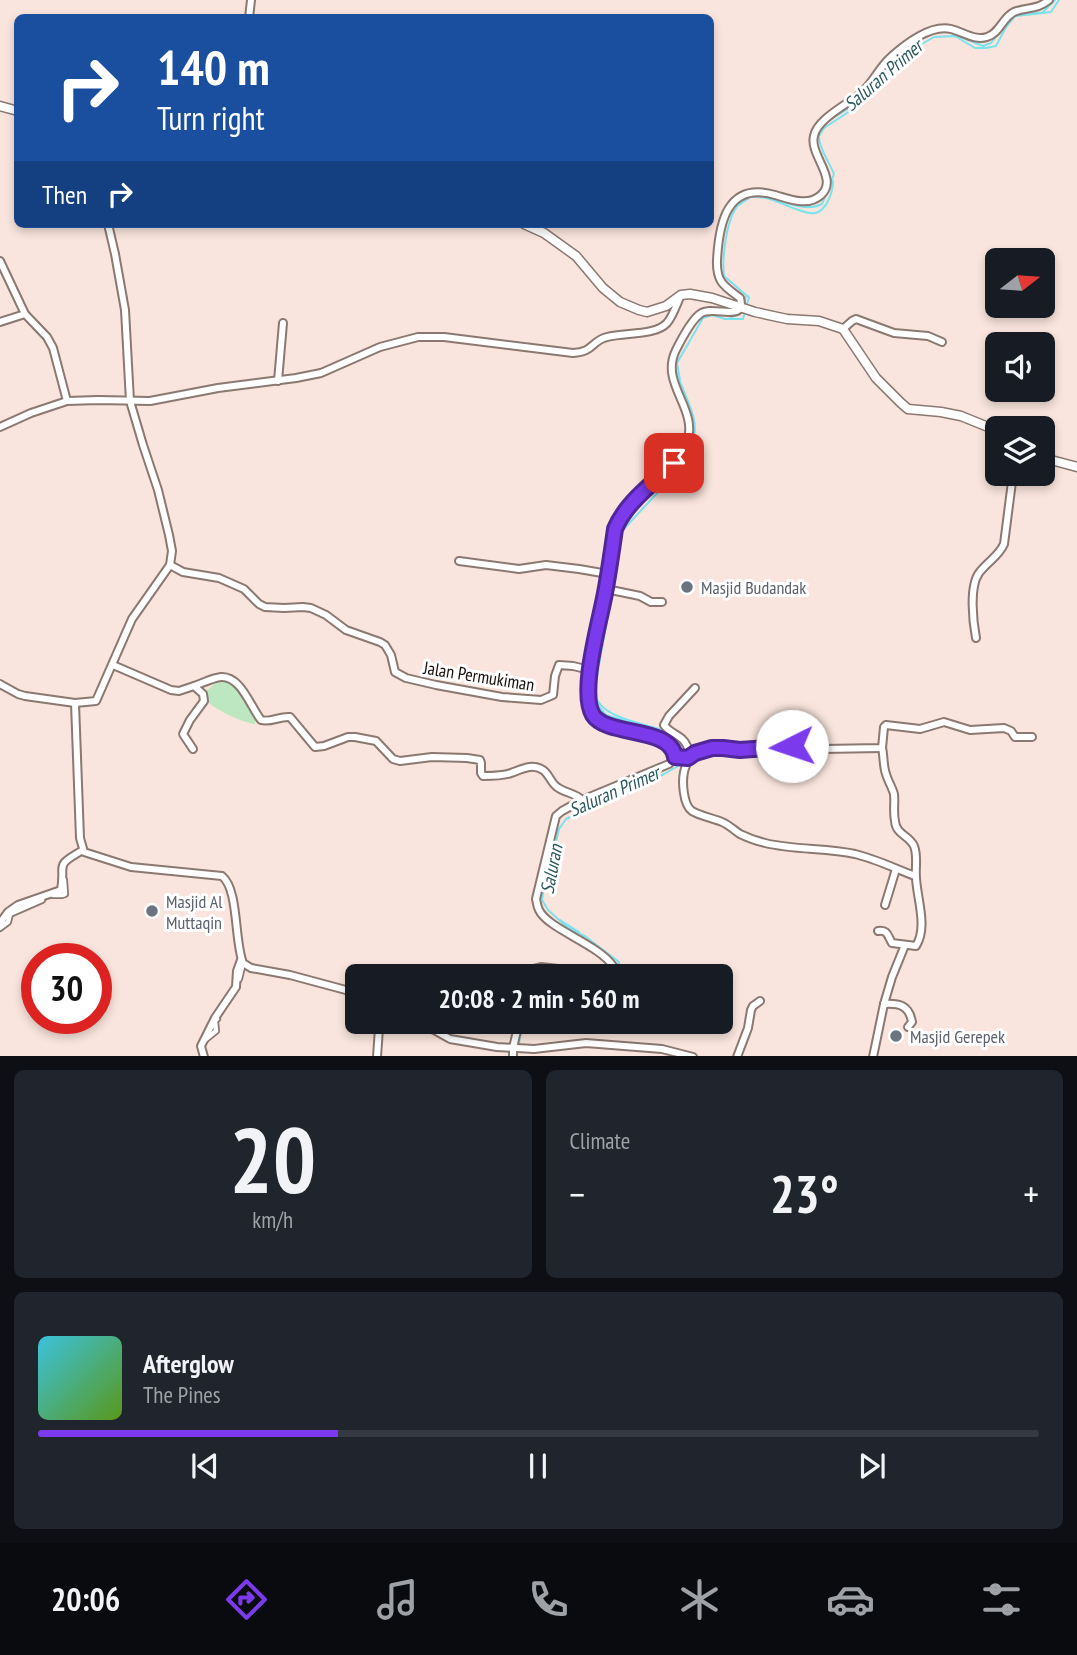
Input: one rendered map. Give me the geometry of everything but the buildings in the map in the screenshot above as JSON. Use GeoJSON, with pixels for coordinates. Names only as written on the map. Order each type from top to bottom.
{"type":"FeatureCollection","features":[{"type":"Feature","properties":{"kind":"street"},"geometry":{"type":"LineString","coordinates":[[742,307],[740,298],[720,282],[717,272],[723,219],[728,207],[735,200],[757,192],[800,201],[817,198],[825,191],[827,181],[813,141],[814,134],[833,112],[865,89],[880,67],[897,52],[931,31],[941,28],[970,36],[988,37],[1014,12],[1037,8],[1049,0]]}},
{"type":"Feature","properties":{"kind":"street"},"geometry":{"type":"LineString","coordinates":[[0,684],[18,694],[75,703],[96,701],[132,619],[170,565],[172,551],[169,535],[130,401],[125,310],[109,228]]}},
{"type":"Feature","properties":{"kind":"street"},"geometry":{"type":"LineString","coordinates":[[533,228],[576,256],[603,288],[620,302],[647,312],[666,306],[681,295],[703,295],[755,312],[788,319],[819,321],[843,329],[876,378],[908,409],[961,416],[985,426]]}},
{"type":"Feature","properties":{"kind":"street"},"geometry":{"type":"LineString","coordinates":[[0,261],[25,314],[47,337],[53,348],[67,401]]}},
{"type":"Feature","properties":{"kind":"street"},"geometry":{"type":"LineString","coordinates":[[0,427],[67,401],[150,401],[320,373],[380,347],[430,336],[583,352],[606,337],[657,330],[666,325],[681,295]]}},
{"type":"Feature","properties":{"kind":"street"},"geometry":{"type":"LineString","coordinates":[[676,757],[673,748],[660,740],[600,722],[593,715],[588,696],[590,670],[610,589],[608,574],[618,522],[635,500],[674,463],[687,445],[690,430],[688,415],[673,382],[671,363],[675,352],[701,313],[710,310],[734,313],[742,307]]}},
{"type":"Feature","properties":{"kind":"street"},"geometry":{"type":"LineString","coordinates":[[0,322],[25,314]]}},
{"type":"Feature","properties":{"kind":"street"},"geometry":{"type":"LineString","coordinates":[[843,329],[856,319],[894,333],[928,336],[942,342]]}},
{"type":"Feature","properties":{"kind":"street"},"geometry":{"type":"LineString","coordinates":[[278,381],[283,323]]}},
{"type":"Feature","properties":{"kind":"street"},"geometry":{"type":"LineString","coordinates":[[1055,461],[1077,467]]}},
{"type":"Feature","properties":{"kind":"street"},"geometry":{"type":"LineString","coordinates":[[976,638],[973,624],[975,583],[979,573],[1002,550],[1011,486]]}},
{"type":"Feature","properties":{"kind":"street"},"geometry":{"type":"LineString","coordinates":[[459,561],[519,569],[546,565],[608,574]]}},
{"type":"Feature","properties":{"kind":"street","name":"Jalan Permukiman"},"geometry":{"type":"LineString","coordinates":[[170,565],[183,572],[219,578],[244,589],[265,607],[303,607],[326,615],[346,630],[385,645],[391,655],[395,672],[405,678],[502,697],[541,700],[552,696],[559,666],[590,670]]}},
{"type":"Feature","properties":{"kind":"street"},"geometry":{"type":"LineString","coordinates":[[610,589],[640,596],[651,602],[662,602]]}},
{"type":"Feature","properties":{"kind":"street"},"geometry":{"type":"LineString","coordinates":[[113,666],[175,691],[215,678],[230,678],[240,687],[261,720],[274,721],[284,716],[290,717],[315,747],[324,747],[348,737],[355,737],[376,741],[393,759],[400,761],[432,757],[480,760],[483,776],[501,775],[531,766],[544,771],[558,788],[577,795],[582,800]]}},
{"type":"Feature","properties":{"kind":"street"},"geometry":{"type":"LineString","coordinates":[[193,749],[183,734],[204,699],[203,694],[194,686]]}},
{"type":"Feature","properties":{"kind":"street"},"geometry":{"type":"LineString","coordinates":[[695,688],[664,725],[685,742],[688,750],[682,791],[693,812],[723,822],[739,833],[763,842],[858,855],[915,876]]}},
{"type":"Feature","properties":{"kind":"street"},"geometry":{"type":"LineString","coordinates":[[75,703],[83,851]]}},
{"type":"Feature","properties":{"kind":"street"},"geometry":{"type":"LineString","coordinates":[[878,931],[888,933],[892,943],[917,946],[922,922],[915,876],[915,849],[911,840],[898,832],[894,795],[885,772],[882,748],[884,727],[886,725],[920,729],[944,722],[970,730],[1004,728],[1016,737],[1032,737]]}},
{"type":"Feature","properties":{"kind":"street"},"geometry":{"type":"LineString","coordinates":[[676,757],[687,758],[712,748],[882,748]]}},
{"type":"Feature","properties":{"kind":"street"},"geometry":{"type":"LineString","coordinates":[[611,964],[539,912],[536,899],[556,816],[582,800],[669,764],[676,757]]}},
{"type":"Feature","properties":{"kind":"street"},"geometry":{"type":"LineString","coordinates":[[0,925],[8,912],[18,905],[61,890],[63,863],[83,851],[131,867],[217,874],[226,878],[232,894],[242,961],[251,968],[345,990]]}},
{"type":"Feature","properties":{"kind":"street"},"geometry":{"type":"LineString","coordinates":[[885,905],[896,869]]}},
{"type":"Feature","properties":{"kind":"street"},"geometry":{"type":"LineString","coordinates":[[873,1056],[884,1004],[905,945]]}},
{"type":"Feature","properties":{"kind":"street"},"geometry":{"type":"LineString","coordinates":[[205,1056],[201,1046],[215,1018],[236,987],[237,971],[242,961]]}},
{"type":"Feature","properties":{"kind":"street"},"geometry":{"type":"LineString","coordinates":[[737,1056],[748,1028],[751,1010],[760,1001]]}},
{"type":"Feature","properties":{"kind":"street"},"geometry":{"type":"LineString","coordinates":[[884,1004],[898,1003],[904,1006],[913,1020],[908,1027]]}},
{"type":"Feature","properties":{"kind":"street"},"geometry":{"type":"LineString","coordinates":[[377,1056],[379,1034]]}},
{"type":"Feature","properties":{"kind":"street"},"geometry":{"type":"LineString","coordinates":[[441,1034],[450,1039],[497,1047],[534,1049],[586,1043],[662,1049],[693,1056]]}},
{"type":"Feature","properties":{"kind":"street"},"geometry":{"type":"LineString","coordinates":[[513,1056],[517,1034]]}},
{"type":"Feature","properties":{"kind":"green space"},"geometry":{"type":"Polygon","coordinates":[[[219,680],[233,683],[255,719],[255,724],[228,714],[203,698],[204,693],[219,680]]]}},
{"type":"Feature","properties":{"kind":"waterway","name":"Saluran"},"geometry":{"type":"LineString","coordinates":[[1013,16],[1042,13],[1055,0]]}},
{"type":"Feature","properties":{"kind":"waterway","name":"Saluran"},"geometry":{"type":"LineString","coordinates":[[819,136],[824,128],[870,98],[882,76],[903,55],[934,37],[955,36],[975,48],[996,46],[1015,16],[1051,12],[1059,0]]}},
{"type":"Feature","properties":{"kind":"waterway","name":"Saluran"},"geometry":{"type":"LineString","coordinates":[[946,31],[983,46],[991,43],[1009,20]]}},
{"type":"Feature","properties":{"kind":"waterway","name":"Saluran"},"geometry":{"type":"LineString","coordinates":[[826,122],[867,94],[899,56],[930,34]]}},
{"type":"Feature","properties":{"kind":"waterway","name":"Saluran Primer"},"geometry":{"type":"LineString","coordinates":[[765,196],[808,207],[822,204],[834,174],[819,140],[820,129]]}},
{"type":"Feature","properties":{"kind":"waterway","name":"Saluran"},"geometry":{"type":"LineString","coordinates":[[754,197],[771,199],[804,212],[815,213],[826,205],[833,181]]}},
{"type":"Feature","properties":{"kind":"waterway","name":"Saluran"},"geometry":{"type":"LineString","coordinates":[[744,305],[746,295],[724,276],[725,248],[736,208],[744,200],[756,196]]}},
{"type":"Feature","properties":{"kind":"waterway","name":"Saluran"},"geometry":{"type":"LineString","coordinates":[[739,205],[749,198]]}},
{"type":"Feature","properties":{"kind":"waterway","name":"Saluran"},"geometry":{"type":"LineString","coordinates":[[746,307],[748,296]]}},
{"type":"Feature","properties":{"kind":"waterway","name":"Saluran"},"geometry":{"type":"LineString","coordinates":[[723,314],[731,317],[740,314],[742,310]]}},
{"type":"Feature","properties":{"kind":"waterway","name":"Saluran"},"geometry":{"type":"LineString","coordinates":[[680,380],[677,363],[703,318],[712,315],[725,319],[743,319],[745,312]]}},
{"type":"Feature","properties":{"kind":"waterway","name":"Saluran Primer"},"geometry":{"type":"LineString","coordinates":[[684,342],[693,326]]}},
{"type":"Feature","properties":{"kind":"waterway","name":"Saluran"},"geometry":{"type":"LineString","coordinates":[[675,366],[694,420],[695,431],[686,452]]}},
{"type":"Feature","properties":{"kind":"waterway","name":"Saluran"},"geometry":{"type":"LineString","coordinates":[[613,588],[621,532],[674,475],[687,458],[690,448]]}},
{"type":"Feature","properties":{"kind":"waterway","name":"Saluran Primer"},"geometry":{"type":"LineString","coordinates":[[631,511],[639,502]]}},
{"type":"Feature","properties":{"kind":"waterway","name":"Saluran Primer"},"geometry":{"type":"LineString","coordinates":[[610,586],[618,530]]}},
{"type":"Feature","properties":{"kind":"waterway","name":"Saluran"},"geometry":{"type":"LineString","coordinates":[[609,592],[596,659],[594,685],[598,702],[617,716],[666,731]]}},
{"type":"Feature","properties":{"kind":"waterway","name":"Saluran"},"geometry":{"type":"LineString","coordinates":[[612,593],[596,681],[597,704],[606,715],[671,735]]}},
{"type":"Feature","properties":{"kind":"waterway","name":"Saluran"},"geometry":{"type":"LineString","coordinates":[[679,740],[680,755]]}},
{"type":"Feature","properties":{"kind":"waterway","name":"Saluran"},"geometry":{"type":"LineString","coordinates":[[547,880],[559,829],[566,819],[664,774],[680,765],[683,759]]}},
{"type":"Feature","properties":{"kind":"waterway","name":"Saluran"},"geometry":{"type":"LineString","coordinates":[[547,867],[542,900],[548,910],[567,927],[586,937],[619,962],[618,964]]}},
{"type":"Feature","properties":{"kind":"waterway","name":"Saluran"},"geometry":{"type":"LineString","coordinates":[[560,920],[579,932]]}},
{"type":"Feature","properties":{"kind":"waterway","name":"Saluran"},"geometry":{"type":"LineString","coordinates":[[519,1045],[520,1034]]}},
{"type":"Feature","properties":{"kind":"place","name":"Masjid Budandak"},"geometry":{"type":"Point","coordinates":[687,587]}},
{"type":"Feature","properties":{"kind":"place","name":"Masjid Al Muttaqin"},"geometry":{"type":"Point","coordinates":[152,911]}},
{"type":"Feature","properties":{"kind":"place","name":"Masjid Gerepek"},"geometry":{"type":"Point","coordinates":[896,1036]}},
{"type":"Feature","properties":{"kind":"route"},"geometry":{"type":"LineString","coordinates":[[674,463],[635,500],[615,529],[589,676],[588,696],[593,715],[606,725],[667,743],[673,748],[675,757],[688,758],[712,748],[740,750],[792,746]]}}]}
